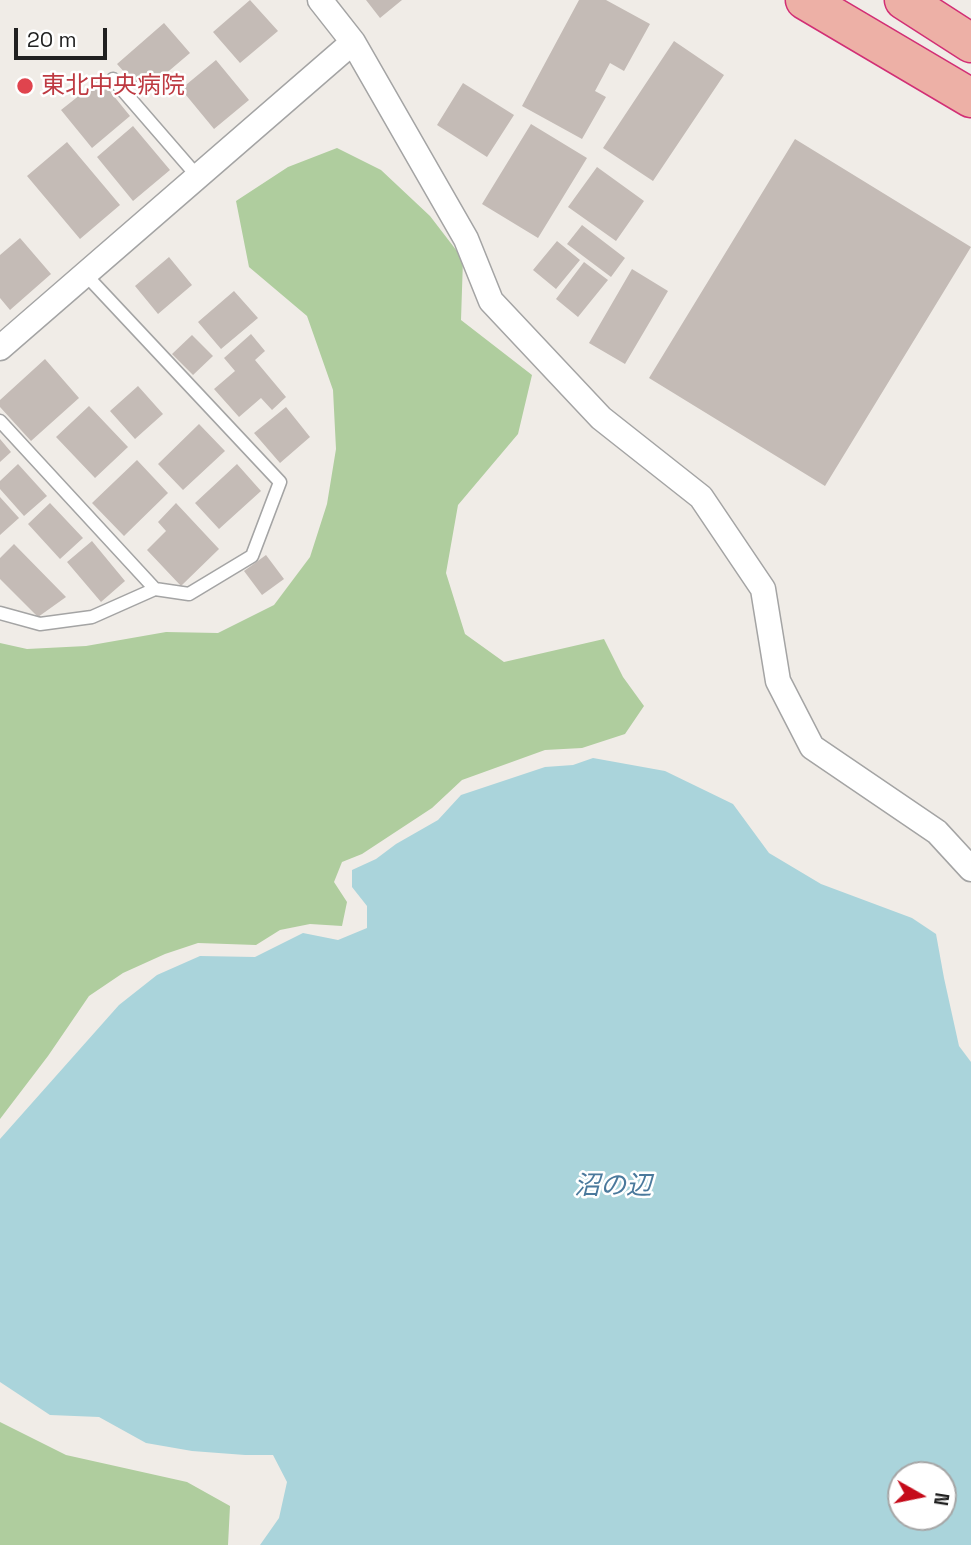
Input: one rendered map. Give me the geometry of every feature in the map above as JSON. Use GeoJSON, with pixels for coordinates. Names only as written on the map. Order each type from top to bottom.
{"type":"FeatureCollection","features":[{"type":"Feature","properties":{"kind":"highway"},"geometry":{"type":"LineString","coordinates":[[805,0],[971,97]]}},
{"type":"Feature","properties":{"kind":"highway"},"geometry":{"type":"LineString","coordinates":[[904,0],[971,43]]}},
{"type":"Feature","properties":{"kind":"street"},"geometry":{"type":"LineString","coordinates":[[320,0],[353,42],[466,239],[491,301],[601,418],[701,497],[763,589],[778,681],[812,747],[937,832],[971,869]]}},
{"type":"Feature","properties":{"kind":"street"},"geometry":{"type":"LineString","coordinates":[[0,348],[353,42]]}},
{"type":"Feature","properties":{"kind":"lane"},"geometry":{"type":"LineString","coordinates":[[113,79],[198,177]]}},
{"type":"Feature","properties":{"kind":"lane"},"geometry":{"type":"LineString","coordinates":[[0,613],[40,624],[92,617],[155,589],[189,594],[252,556],[280,482],[85,274]]}},
{"type":"Feature","properties":{"kind":"lane"},"geometry":{"type":"LineString","coordinates":[[0,421],[155,589]]}},
{"type":"Feature","properties":{"kind":"green space"},"geometry":{"type":"Polygon","coordinates":[[[337,148],[381,170],[430,216],[463,259],[461,320],[532,375],[518,434],[458,505],[446,573],[465,634],[504,662],[604,639],[623,677],[644,706],[625,734],[582,748],[545,750],[462,780],[432,808],[362,854],[342,862],[334,882],[347,902],[342,926],[310,924],[280,930],[256,945],[198,943],[123,973],[89,996],[0,1119],[0,643],[27,649],[86,646],[166,632],[218,633],[274,605],[310,557],[327,504],[336,449],[333,390],[307,316],[249,267],[236,201],[288,167],[337,148]]]}},
{"type":"Feature","properties":{"kind":"green space"},"geometry":{"type":"Polygon","coordinates":[[[0,1422],[66,1455],[187,1482],[230,1506],[228,1545],[0,1545],[0,1422]]]}},
{"type":"Feature","properties":{"kind":"water","name":"沼の辺"},"geometry":{"type":"Polygon","coordinates":[[[593,758],[665,771],[733,804],[769,853],[821,884],[912,918],[936,934],[959,1046],[971,1062],[971,1545],[260,1545],[279,1518],[287,1482],[273,1455],[192,1451],[146,1443],[99,1417],[50,1415],[0,1382],[0,1139],[119,1005],[157,975],[200,956],[255,957],[303,933],[338,940],[367,928],[367,906],[352,887],[352,870],[376,859],[438,820],[461,795],[545,767],[573,765],[593,758]]]}},
{"type":"Feature","properties":{"kind":"building"},"geometry":{"type":"Polygon","coordinates":[[[250,0],[278,31],[240,63],[213,32],[250,0]]]}},
{"type":"Feature","properties":{"kind":"building"},"geometry":{"type":"Polygon","coordinates":[[[366,0],[402,0],[380,18],[366,0]]]}},
{"type":"Feature","properties":{"kind":"building"},"geometry":{"type":"Polygon","coordinates":[[[579,0],[606,0],[650,24],[624,71],[610,63],[595,91],[606,97],[582,139],[522,106],[579,0]]]}},
{"type":"Feature","properties":{"kind":"building"},"geometry":{"type":"Polygon","coordinates":[[[164,23],[190,53],[143,93],[117,64],[164,23]]]}},
{"type":"Feature","properties":{"kind":"building"},"geometry":{"type":"Polygon","coordinates":[[[674,41],[724,75],[653,181],[603,148],[674,41]]]}},
{"type":"Feature","properties":{"kind":"building"},"geometry":{"type":"Polygon","coordinates":[[[216,60],[249,100],[214,129],[181,89],[216,60]]]}},
{"type":"Feature","properties":{"kind":"building"},"geometry":{"type":"Polygon","coordinates":[[[100,79],[130,116],[92,148],[61,110],[100,79]]]}},
{"type":"Feature","properties":{"kind":"building"},"geometry":{"type":"Polygon","coordinates":[[[463,83],[514,115],[487,157],[437,125],[463,83]]]}},
{"type":"Feature","properties":{"kind":"building"},"geometry":{"type":"Polygon","coordinates":[[[531,124],[587,158],[538,238],[482,204],[531,124]]]}},
{"type":"Feature","properties":{"kind":"building"},"geometry":{"type":"Polygon","coordinates":[[[133,126],[170,170],[133,201],[97,157],[133,126]]]}},
{"type":"Feature","properties":{"kind":"building"},"geometry":{"type":"Polygon","coordinates":[[[795,139],[971,247],[825,486],[649,378],[795,139]]]}},
{"type":"Feature","properties":{"kind":"building"},"geometry":{"type":"Polygon","coordinates":[[[67,142],[120,205],[80,239],[27,176],[67,142]]]}},
{"type":"Feature","properties":{"kind":"building"},"geometry":{"type":"Polygon","coordinates":[[[597,167],[644,201],[616,241],[568,207],[597,167]]]}},
{"type":"Feature","properties":{"kind":"building"},"geometry":{"type":"Polygon","coordinates":[[[582,225],[625,258],[611,277],[567,244],[582,225]]]}},
{"type":"Feature","properties":{"kind":"building"},"geometry":{"type":"Polygon","coordinates":[[[20,238],[51,274],[10,310],[0,298],[0,255],[20,238]]]}},
{"type":"Feature","properties":{"kind":"building"},"geometry":{"type":"Polygon","coordinates":[[[557,241],[580,260],[556,289],[533,270],[557,241]]]}},
{"type":"Feature","properties":{"kind":"building"},"geometry":{"type":"Polygon","coordinates":[[[169,257],[192,285],[158,314],[135,286],[169,257]]]}},
{"type":"Feature","properties":{"kind":"building"},"geometry":{"type":"Polygon","coordinates":[[[584,262],[608,280],[578,317],[556,299],[584,262]]]}},
{"type":"Feature","properties":{"kind":"building"},"geometry":{"type":"Polygon","coordinates":[[[632,269],[668,291],[625,364],[589,343],[632,269]]]}},
{"type":"Feature","properties":{"kind":"building"},"geometry":{"type":"Polygon","coordinates":[[[234,291],[258,318],[221,349],[198,322],[234,291]]]}},
{"type":"Feature","properties":{"kind":"building"},"geometry":{"type":"Polygon","coordinates":[[[251,334],[265,351],[255,360],[286,397],[272,410],[261,398],[239,417],[214,389],[235,371],[224,358],[251,334]]]}},
{"type":"Feature","properties":{"kind":"building"},"geometry":{"type":"Polygon","coordinates":[[[192,335],[213,356],[193,375],[172,354],[192,335]]]}},
{"type":"Feature","properties":{"kind":"building"},"geometry":{"type":"Polygon","coordinates":[[[45,359],[79,398],[31,441],[0,407],[0,400],[45,359]]]}},
{"type":"Feature","properties":{"kind":"building"},"geometry":{"type":"Polygon","coordinates":[[[138,386],[163,414],[135,439],[110,411],[138,386]]]}},
{"type":"Feature","properties":{"kind":"building"},"geometry":{"type":"Polygon","coordinates":[[[89,406],[128,447],[95,478],[56,437],[89,406]]]}},
{"type":"Feature","properties":{"kind":"building"},"geometry":{"type":"Polygon","coordinates":[[[286,407],[310,437],[280,463],[254,433],[286,407]]]}},
{"type":"Feature","properties":{"kind":"building"},"geometry":{"type":"Polygon","coordinates":[[[199,424],[225,451],[183,490],[158,464],[199,424]]]}},
{"type":"Feature","properties":{"kind":"building"},"geometry":{"type":"Polygon","coordinates":[[[0,439],[11,452],[0,462],[0,439]]]}},
{"type":"Feature","properties":{"kind":"building"},"geometry":{"type":"Polygon","coordinates":[[[137,460],[168,493],[124,536],[92,503],[137,460]]]}},
{"type":"Feature","properties":{"kind":"building"},"geometry":{"type":"Polygon","coordinates":[[[18,464],[47,496],[24,516],[0,489],[0,481],[18,464]]]}},
{"type":"Feature","properties":{"kind":"building"},"geometry":{"type":"Polygon","coordinates":[[[237,464],[261,491],[219,529],[195,503],[237,464]]]}},
{"type":"Feature","properties":{"kind":"building"},"geometry":{"type":"Polygon","coordinates":[[[0,497],[19,518],[0,535],[0,497]]]}},
{"type":"Feature","properties":{"kind":"building"},"geometry":{"type":"Polygon","coordinates":[[[50,503],[83,538],[60,559],[28,524],[50,503]]]}},
{"type":"Feature","properties":{"kind":"building"},"geometry":{"type":"Polygon","coordinates":[[[176,503],[219,549],[181,586],[147,550],[166,531],[158,522],[176,503]]]}},
{"type":"Feature","properties":{"kind":"building"},"geometry":{"type":"Polygon","coordinates":[[[92,541],[125,581],[101,602],[67,562],[92,541]]]}},
{"type":"Feature","properties":{"kind":"building"},"geometry":{"type":"Polygon","coordinates":[[[14,544],[66,597],[38,617],[0,579],[0,558],[14,544]]]}},
{"type":"Feature","properties":{"kind":"building"},"geometry":{"type":"Polygon","coordinates":[[[266,555],[284,579],[262,595],[244,571],[266,555]]]}},
{"type":"Feature","properties":{"kind":"place","name":"東北中央病院"},"geometry":{"type":"Point","coordinates":[25,86]}}]}
